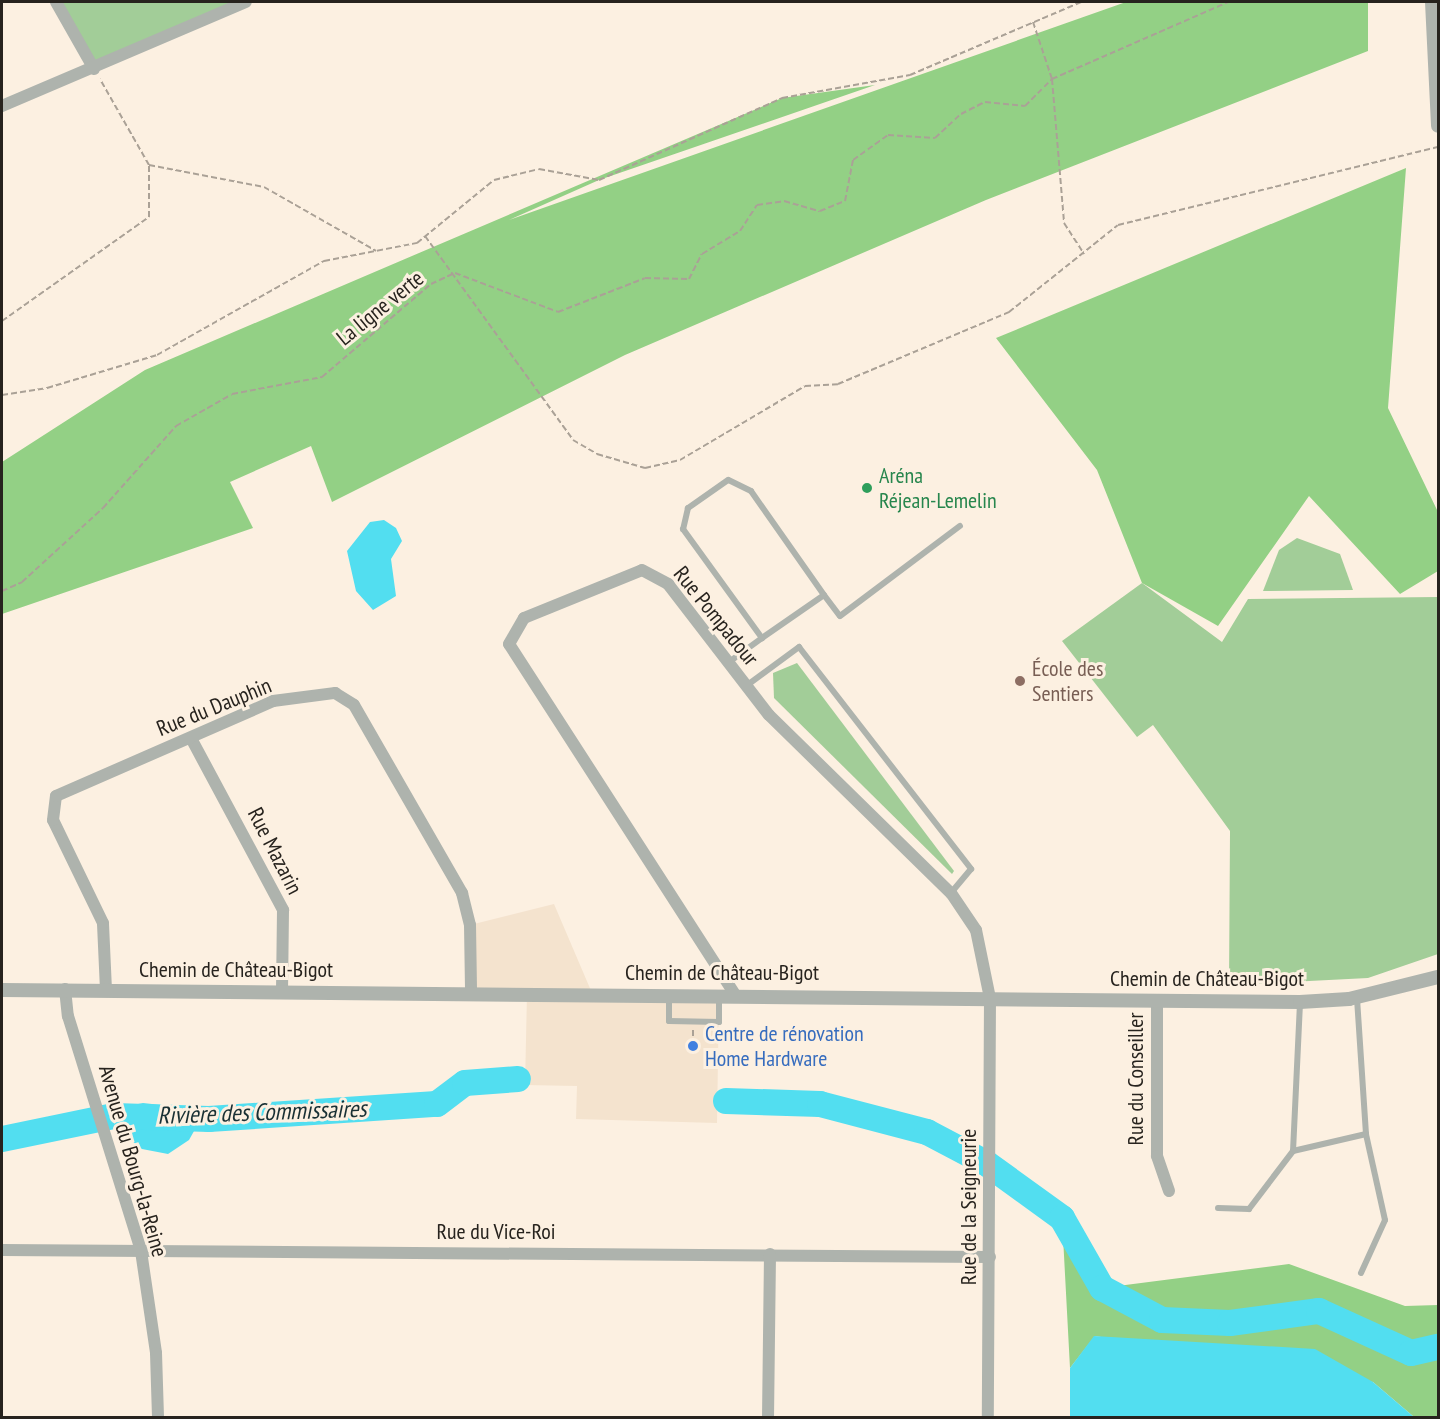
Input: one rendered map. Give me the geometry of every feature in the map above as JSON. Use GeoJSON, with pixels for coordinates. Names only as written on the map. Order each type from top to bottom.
{"type":"FeatureCollection","features":[{"type":"Feature","properties":{"kind":"street"},"geometry":{"type":"LineString","coordinates":[[56,2],[94,69]]}},
{"type":"Feature","properties":{"kind":"street"},"geometry":{"type":"LineString","coordinates":[[1432,2],[1438,126]]}},
{"type":"Feature","properties":{"kind":"street"},"geometry":{"type":"LineString","coordinates":[[2,106],[94,69],[240,3]]}},
{"type":"Feature","properties":{"kind":"street","name":"Rue Pompadour"},"geometry":{"type":"LineString","coordinates":[[734,993],[509,644],[524,618],[642,570],[668,584],[745,687],[951,893],[976,930],[990,998]]}},
{"type":"Feature","properties":{"kind":"street","name":"Rue du Dauphin"},"geometry":{"type":"LineString","coordinates":[[106,990],[103,923],[52,820],[52,804],[72,786],[192,740],[273,702],[335,693],[354,705],[462,893],[470,925],[471,992]]}},
{"type":"Feature","properties":{"kind":"street","name":"Rue Mazarin"},"geometry":{"type":"LineString","coordinates":[[192,740],[282,910],[282,992]]}},
{"type":"Feature","properties":{"kind":"street","name":"Chemin de Château-Bigot"},"geometry":{"type":"LineString","coordinates":[[2,990],[734,993],[1300,1002],[1357,997],[1438,977]]}},
{"type":"Feature","properties":{"kind":"street","name":"Avenue du Bourg-la-Reine"},"geometry":{"type":"LineString","coordinates":[[65,989],[93,1097],[141,1251],[156,1353],[158,1418]]}},
{"type":"Feature","properties":{"kind":"street","name":"Rue de la Seigneurie"},"geometry":{"type":"LineString","coordinates":[[988,1418],[990,998]]}},
{"type":"Feature","properties":{"kind":"street","name":"Rue du Conseiller"},"geometry":{"type":"LineString","coordinates":[[1157,1001],[1156,1156],[1169,1191]]}},
{"type":"Feature","properties":{"kind":"street","name":"Rue du Vice-Roi"},"geometry":{"type":"LineString","coordinates":[[2,1250],[990,1257]]}},
{"type":"Feature","properties":{"kind":"street"},"geometry":{"type":"LineString","coordinates":[[768,1418],[770,1254]]}},
{"type":"Feature","properties":{"kind":"lane"},"geometry":{"type":"LineString","coordinates":[[762,638],[683,529],[688,508],[704,492],[728,480],[752,491],[840,616],[960,526]]}},
{"type":"Feature","properties":{"kind":"lane"},"geometry":{"type":"LineString","coordinates":[[726,664],[824,595]]}},
{"type":"Feature","properties":{"kind":"lane"},"geometry":{"type":"LineString","coordinates":[[745,687],[799,646],[971,869],[951,893]]}},
{"type":"Feature","properties":{"kind":"lane"},"geometry":{"type":"LineString","coordinates":[[669,993],[669,1021],[719,1022],[719,994]]}},
{"type":"Feature","properties":{"kind":"lane"},"geometry":{"type":"LineString","coordinates":[[1357,997],[1366,1134],[1385,1220],[1361,1273]]}},
{"type":"Feature","properties":{"kind":"lane"},"geometry":{"type":"LineString","coordinates":[[1218,1208],[1249,1209],[1293,1150],[1300,1002]]}},
{"type":"Feature","properties":{"kind":"lane"},"geometry":{"type":"LineString","coordinates":[[1293,1150],[1366,1134]]}},
{"type":"Feature","properties":{"kind":"path"},"geometry":{"type":"LineString","coordinates":[[2,395],[47,388],[157,355],[324,261],[376,251],[425,236],[494,180],[539,170],[599,180],[782,98],[910,75],[1081,2]]}},
{"type":"Feature","properties":{"kind":"path","name":"La ligne verte"},"geometry":{"type":"LineString","coordinates":[[2,591],[22,582],[103,507],[176,426],[232,394],[322,377],[431,284],[455,273],[558,312],[645,278],[689,279],[702,254],[740,231],[757,205],[784,201],[820,211],[845,201],[853,160],[888,135],[935,138],[961,114],[986,102],[1025,106],[1052,79],[1228,2]]}},
{"type":"Feature","properties":{"kind":"path"},"geometry":{"type":"LineString","coordinates":[[1034,22],[1052,79],[1064,224],[1084,254]]}},
{"type":"Feature","properties":{"kind":"path"},"geometry":{"type":"LineString","coordinates":[[2,321],[149,217],[149,165],[94,69]]}},
{"type":"Feature","properties":{"kind":"path"},"geometry":{"type":"LineString","coordinates":[[425,236],[455,273],[573,440],[597,454],[645,468],[681,460],[805,386],[838,384],[1009,312],[1118,225],[1438,147]]}},
{"type":"Feature","properties":{"kind":"path"},"geometry":{"type":"LineString","coordinates":[[149,165],[264,187],[376,251]]}},
{"type":"Feature","properties":{"kind":"shaded area"},"geometry":{"type":"Polygon","coordinates":[[[554,904],[592,993],[719,994],[717,1123],[576,1119],[577,1086],[525,1085],[527,993],[471,992],[470,925],[554,904]]]}},
{"type":"Feature","properties":{"kind":"green space"},"geometry":{"type":"Polygon","coordinates":[[[56,2],[236,2],[94,69],[56,2]]]}},
{"type":"Feature","properties":{"kind":"green space"},"geometry":{"type":"Polygon","coordinates":[[[1126,2],[1368,2],[1368,51],[986,200],[625,355],[332,502],[311,446],[230,482],[253,528],[2,614],[2,462],[145,370],[782,98],[875,85],[599,180],[509,220],[1126,2]]]}},
{"type":"Feature","properties":{"kind":"green space"},"geometry":{"type":"Polygon","coordinates":[[[1406,168],[1388,408],[1438,512],[1438,571],[1400,594],[1309,496],[1218,626],[1142,583],[1097,470],[996,338],[1406,168]]]}},
{"type":"Feature","properties":{"kind":"green space"},"geometry":{"type":"Polygon","coordinates":[[[1297,538],[1340,554],[1353,590],[1263,591],[1279,550],[1297,538]]]}},
{"type":"Feature","properties":{"kind":"green space"},"geometry":{"type":"Polygon","coordinates":[[[1142,583],[1222,642],[1248,599],[1438,597],[1438,954],[1368,978],[1229,985],[1230,831],[1153,725],[1137,737],[1062,641],[1142,583]]]}},
{"type":"Feature","properties":{"kind":"green space"},"geometry":{"type":"Polygon","coordinates":[[[797,663],[954,871],[952,874],[774,698],[773,673],[797,663]]]}},
{"type":"Feature","properties":{"kind":"green space"},"geometry":{"type":"Polygon","coordinates":[[[1062,1218],[1102,1288],[1289,1264],[1405,1306],[1438,1305],[1438,1417],[1414,1417],[1373,1382],[1095,1336],[1070,1368],[1062,1218]]]}},
{"type":"Feature","properties":{"kind":"water"},"geometry":{"type":"Polygon","coordinates":[[[384,520],[396,528],[402,541],[391,559],[396,596],[373,610],[356,591],[347,551],[370,522],[384,520]]]}},
{"type":"Feature","properties":{"kind":"water"},"geometry":{"type":"Polygon","coordinates":[[[143,1103],[179,1107],[198,1124],[189,1140],[168,1154],[142,1149],[122,1133],[128,1106],[143,1103]]]}},
{"type":"Feature","properties":{"kind":"water"},"geometry":{"type":"Polygon","coordinates":[[[1094,1336],[1315,1349],[1373,1382],[1414,1417],[1070,1417],[1070,1368],[1094,1336]]]}},
{"type":"Feature","properties":{"kind":"waterway","name":"Rivière des Commissaires"},"geometry":{"type":"LineString","coordinates":[[2,1139],[114,1116],[209,1119],[437,1104],[465,1083],[518,1079]]}},
{"type":"Feature","properties":{"kind":"waterway","name":"Rivière des Commissaires"},"geometry":{"type":"LineString","coordinates":[[726,1101],[820,1104],[927,1132],[986,1163],[1062,1218],[1102,1288],[1162,1320],[1230,1323],[1319,1311],[1411,1353],[1438,1347]]}},
{"type":"Feature","properties":{"kind":"place","name":"Aréna Réjean‑Lemelin"},"geometry":{"type":"Point","coordinates":[867,488]}},
{"type":"Feature","properties":{"kind":"place","name":"École des Sentiers"},"geometry":{"type":"Point","coordinates":[1020,681]}},
{"type":"Feature","properties":{"kind":"place","name":"Centre de rénovation Home Hardware"},"geometry":{"type":"Point","coordinates":[693,1046]}}]}
